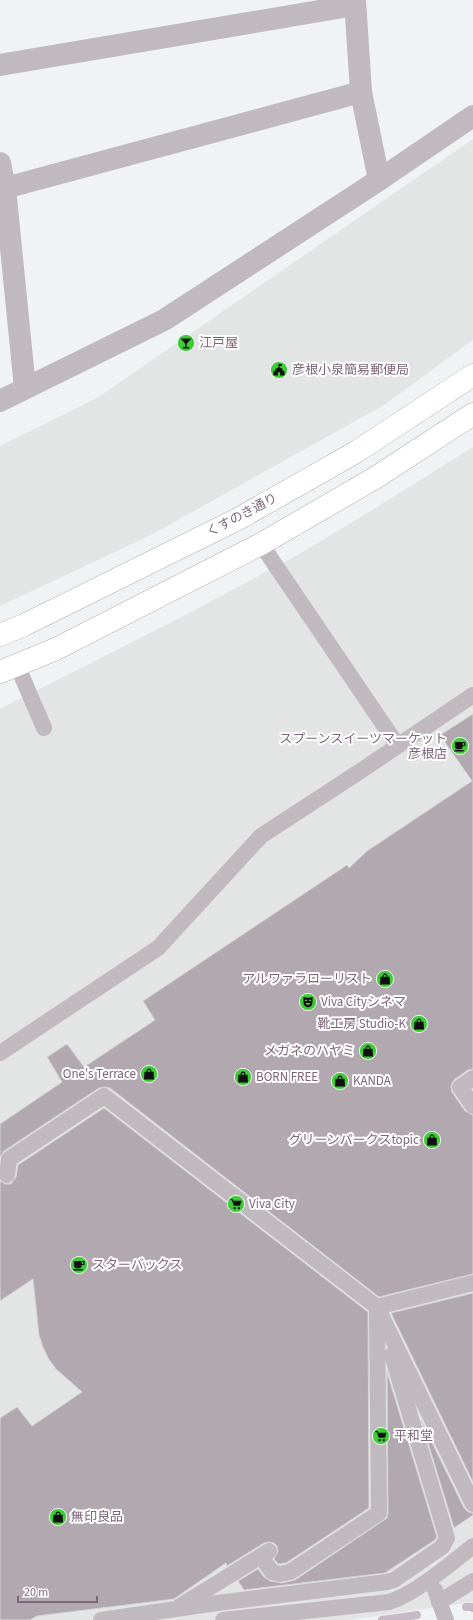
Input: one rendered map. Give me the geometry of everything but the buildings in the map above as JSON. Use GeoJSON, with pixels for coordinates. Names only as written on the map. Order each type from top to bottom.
{"type":"FeatureCollection","features":[{"type":"Feature","properties":{"kind":"main road","name":"くすのき通り"},"geometry":{"type":"LineString","coordinates":[[0,635],[24,625],[238,519],[356,452],[473,375]]}},
{"type":"Feature","properties":{"kind":"main road"},"geometry":{"type":"LineString","coordinates":[[8,669],[56,649],[261,544],[375,478],[473,414]]}},
{"type":"Feature","properties":{"kind":"street"},"geometry":{"type":"LineString","coordinates":[[0,65],[355,3],[361,92],[379,180]]}},
{"type":"Feature","properties":{"kind":"street"},"geometry":{"type":"LineString","coordinates":[[5,188],[361,92]]}},
{"type":"Feature","properties":{"kind":"street"},"geometry":{"type":"LineString","coordinates":[[0,401],[164,320],[379,180],[473,116]]}},
{"type":"Feature","properties":{"kind":"street"},"geometry":{"type":"LineString","coordinates":[[0,163],[5,188],[25,388]]}},
{"type":"Feature","properties":{"kind":"lane"},"geometry":{"type":"LineString","coordinates":[[261,544],[398,746]]}},
{"type":"Feature","properties":{"kind":"lane"},"geometry":{"type":"LineString","coordinates":[[8,669],[44,728]]}},
{"type":"Feature","properties":{"kind":"lane"},"geometry":{"type":"LineString","coordinates":[[0,1053],[158,948],[261,836],[473,695]]}},
{"type":"Feature","properties":{"kind":"lane"},"geometry":{"type":"LineString","coordinates":[[473,1078],[460,1087],[473,1106]]}},
{"type":"Feature","properties":{"kind":"lane"},"geometry":{"type":"LineString","coordinates":[[7,1175],[10,1159],[104,1096],[377,1307],[473,1504]]}},
{"type":"Feature","properties":{"kind":"lane"},"geometry":{"type":"LineString","coordinates":[[377,1307],[473,1284]]}},
{"type":"Feature","properties":{"kind":"lane"},"geometry":{"type":"LineString","coordinates":[[174,1610],[267,1557],[272,1572],[280,1574],[290,1572],[379,1513],[377,1307]]}},
{"type":"Feature","properties":{"kind":"lane"},"geometry":{"type":"LineString","coordinates":[[101,1620],[217,1603],[387,1582],[394,1580],[442,1547],[447,1538],[377,1307]]}},
{"type":"Feature","properties":{"kind":"lane"},"geometry":{"type":"LineString","coordinates":[[223,1620],[389,1602],[399,1599],[441,1571],[473,1545]]}},
{"type":"Feature","properties":{"kind":"lane"},"geometry":{"type":"LineString","coordinates":[[446,1620],[437,1596],[473,1581]]}},
{"type":"Feature","properties":{"kind":"shaded area"},"geometry":{"type":"Polygon","coordinates":[[[473,139],[473,340],[384,405],[151,535],[0,606],[0,446],[97,398],[473,139]]]}},
{"type":"Feature","properties":{"kind":"shaded area","name":"Viva City"},"geometry":{"type":"Polygon","coordinates":[[[473,447],[473,1602],[348,1620],[0,1620],[0,709],[172,622],[296,556],[473,447]]]}},
{"type":"Feature","properties":{"kind":"waterway"},"geometry":{"type":"LineString","coordinates":[[466,1607],[473,1608]]}},
{"type":"Feature","properties":{"kind":"waterway"},"geometry":{"type":"LineString","coordinates":[[382,1620],[417,1615]]}},
{"type":"Feature","properties":{"kind":"place","name":"江戸屋"},"geometry":{"type":"Point","coordinates":[186,343]}},
{"type":"Feature","properties":{"kind":"place","name":"彦根小泉簡易郵便局"},"geometry":{"type":"Point","coordinates":[279,370]}},
{"type":"Feature","properties":{"kind":"place","name":"スプーンスイーツマーケット 彦根店"},"geometry":{"type":"Point","coordinates":[460,746]}},
{"type":"Feature","properties":{"kind":"place","name":"アルワァラローリスト"},"geometry":{"type":"Point","coordinates":[385,979]}},
{"type":"Feature","properties":{"kind":"place","name":"Viva Cityシネマ"},"geometry":{"type":"Point","coordinates":[308,1002]}},
{"type":"Feature","properties":{"kind":"place","name":"靴工房 Studio-K"},"geometry":{"type":"Point","coordinates":[419,1024]}},
{"type":"Feature","properties":{"kind":"place","name":"メガネのハヤミ"},"geometry":{"type":"Point","coordinates":[368,1051]}},
{"type":"Feature","properties":{"kind":"place","name":"One's Terrace"},"geometry":{"type":"Point","coordinates":[149,1074]}},
{"type":"Feature","properties":{"kind":"place","name":"BORN FREE"},"geometry":{"type":"Point","coordinates":[243,1077]}},
{"type":"Feature","properties":{"kind":"place","name":"KANDA"},"geometry":{"type":"Point","coordinates":[340,1081]}},
{"type":"Feature","properties":{"kind":"place","name":"グリーンパークスtopic"},"geometry":{"type":"Point","coordinates":[432,1140]}},
{"type":"Feature","properties":{"kind":"place","name":"Viva City"},"geometry":{"type":"Point","coordinates":[236,1204]}},
{"type":"Feature","properties":{"kind":"place","name":"スターバックス"},"geometry":{"type":"Point","coordinates":[79,1265]}},
{"type":"Feature","properties":{"kind":"place","name":"平和堂"},"geometry":{"type":"Point","coordinates":[381,1436]}},
{"type":"Feature","properties":{"kind":"place","name":"無印良品"},"geometry":{"type":"Point","coordinates":[58,1517]}}]}
